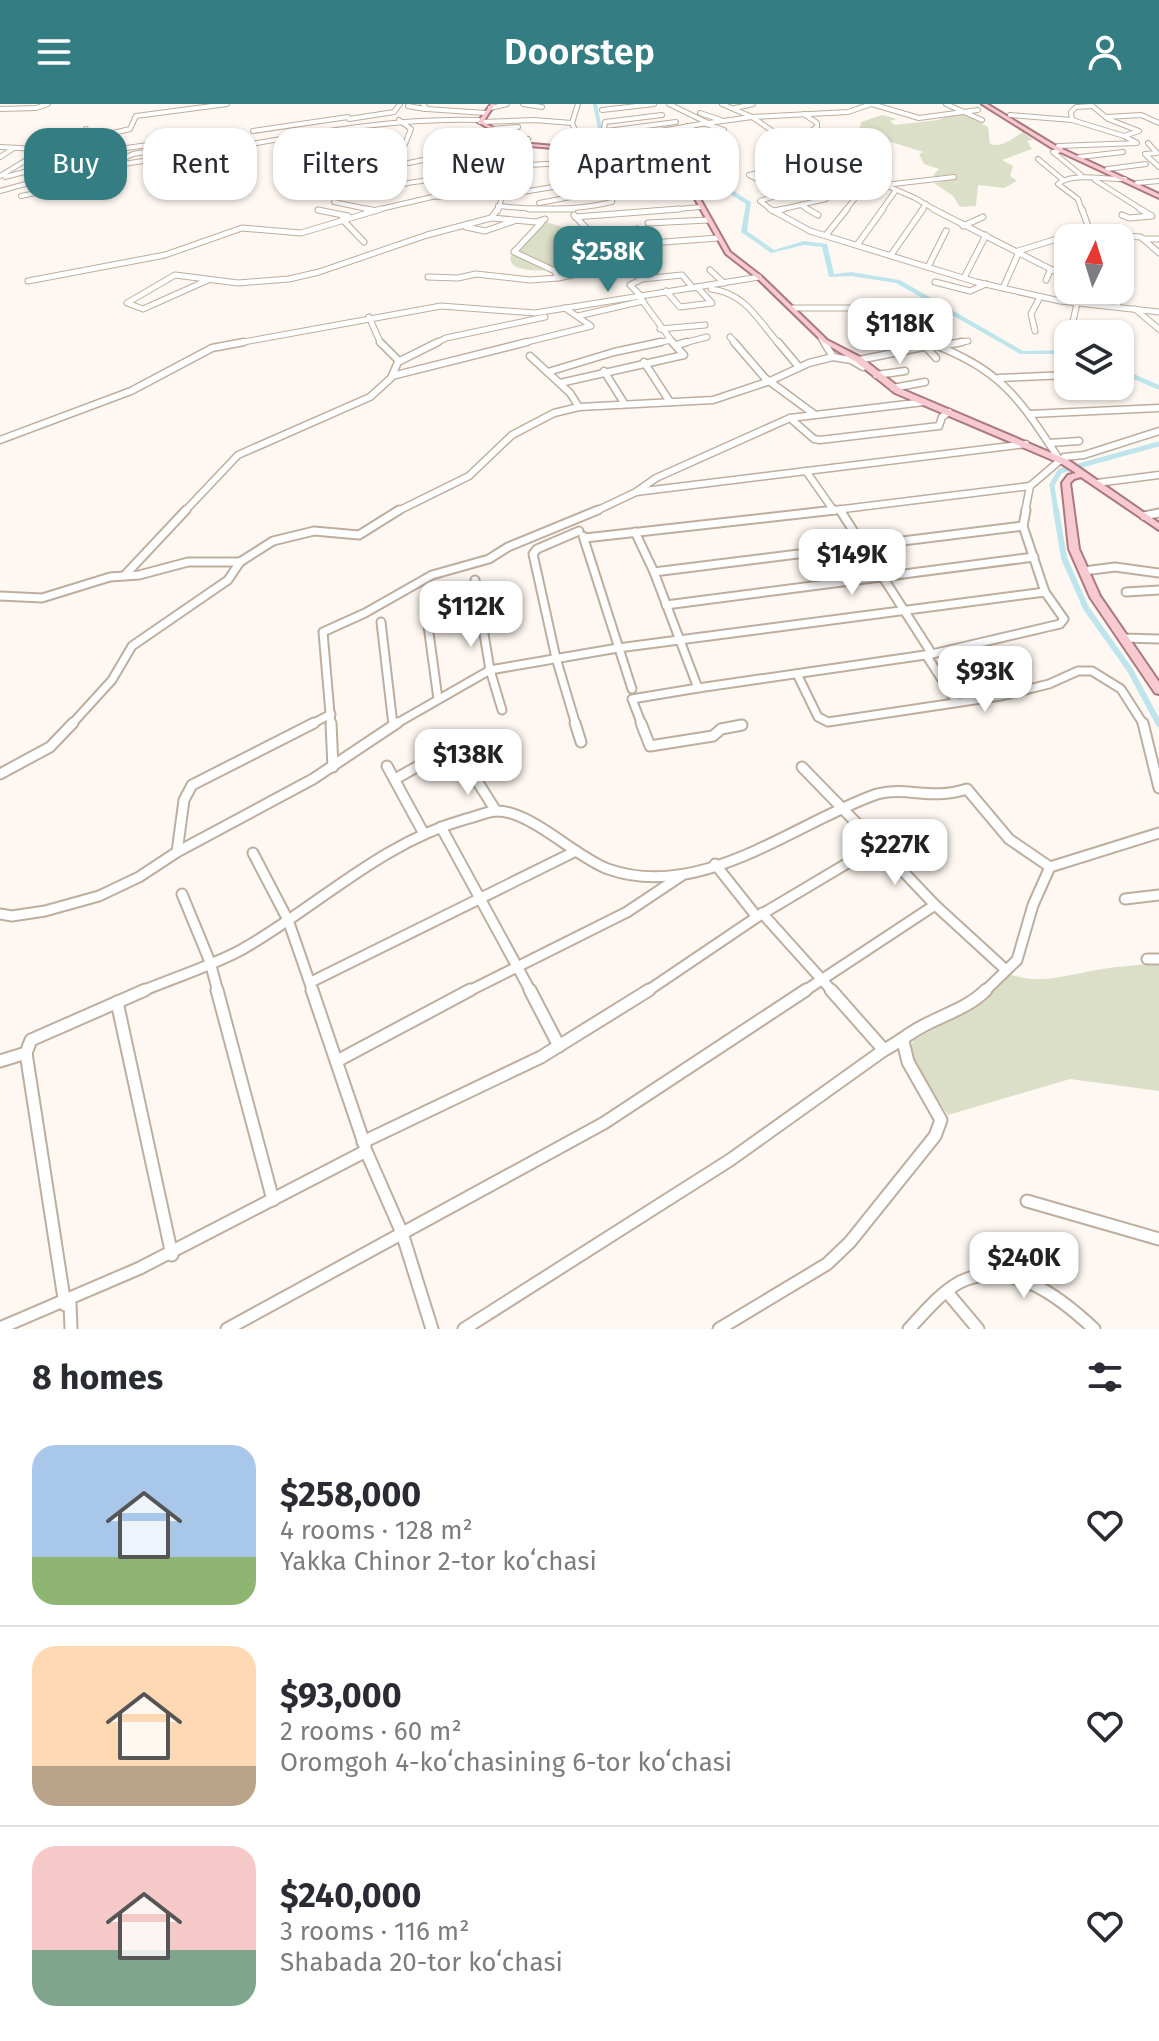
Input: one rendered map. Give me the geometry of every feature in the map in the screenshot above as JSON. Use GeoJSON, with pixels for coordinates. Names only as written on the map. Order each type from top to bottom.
{"type":"FeatureCollection","features":[{"type":"Feature","properties":{"kind":"main road"},"geometry":{"type":"LineString","coordinates":[[986,104],[1010,115],[1060,148],[1159,194]]}},
{"type":"Feature","properties":{"kind":"main road"},"geometry":{"type":"LineString","coordinates":[[986,104],[1060,148],[1159,194]]}},
{"type":"Feature","properties":{"kind":"main road"},"geometry":{"type":"LineString","coordinates":[[489,108],[480,121],[490,128]]}},
{"type":"Feature","properties":{"kind":"main road"},"geometry":{"type":"LineString","coordinates":[[697,200],[728,253],[793,308],[821,338],[859,360],[893,388],[1062,460],[1159,527]]}},
{"type":"Feature","properties":{"kind":"main road"},"geometry":{"type":"LineString","coordinates":[[1081,472],[1069,478],[1066,486],[1074,549],[1095,597],[1159,690]]}},
{"type":"Feature","properties":{"kind":"street"},"geometry":{"type":"LineString","coordinates":[[0,109],[26,109],[48,104]]}},
{"type":"Feature","properties":{"kind":"street"},"geometry":{"type":"LineString","coordinates":[[127,130],[136,114],[227,104]]}},
{"type":"Feature","properties":{"kind":"street"},"geometry":{"type":"LineString","coordinates":[[257,130],[394,112],[400,104]]}},
{"type":"Feature","properties":{"kind":"street"},"geometry":{"type":"LineString","coordinates":[[446,110],[452,104]]}},
{"type":"Feature","properties":{"kind":"street"},"geometry":{"type":"LineString","coordinates":[[408,106],[446,110],[507,104]]}},
{"type":"Feature","properties":{"kind":"street"},"geometry":{"type":"LineString","coordinates":[[523,104],[542,107]]}},
{"type":"Feature","properties":{"kind":"street"},"geometry":{"type":"LineString","coordinates":[[574,128],[572,123],[578,104]]}},
{"type":"Feature","properties":{"kind":"street"},"geometry":{"type":"LineString","coordinates":[[602,110],[654,104]]}},
{"type":"Feature","properties":{"kind":"street"},"geometry":{"type":"LineString","coordinates":[[669,104],[719,128]]}},
{"type":"Feature","properties":{"kind":"street"},"geometry":{"type":"LineString","coordinates":[[722,104],[768,128]]}},
{"type":"Feature","properties":{"kind":"street"},"geometry":{"type":"LineString","coordinates":[[734,108],[753,104]]}},
{"type":"Feature","properties":{"kind":"street"},"geometry":{"type":"LineString","coordinates":[[674,128],[752,117],[853,111],[872,104],[918,118],[978,110]]}},
{"type":"Feature","properties":{"kind":"street"},"geometry":{"type":"LineString","coordinates":[[949,105],[960,104]]}},
{"type":"Feature","properties":{"kind":"street"},"geometry":{"type":"LineString","coordinates":[[949,105],[982,120]]}},
{"type":"Feature","properties":{"kind":"street"},"geometry":{"type":"LineString","coordinates":[[1072,120],[1071,112],[1076,107],[1091,105],[1106,118],[1140,132],[1124,136]]}},
{"type":"Feature","properties":{"kind":"street"},"geometry":{"type":"LineString","coordinates":[[606,128],[606,121],[686,112]]}},
{"type":"Feature","properties":{"kind":"street"},"geometry":{"type":"LineString","coordinates":[[700,113],[721,120]]}},
{"type":"Feature","properties":{"kind":"street"},"geometry":{"type":"LineString","coordinates":[[534,120],[542,114]]}},
{"type":"Feature","properties":{"kind":"street"},"geometry":{"type":"LineString","coordinates":[[804,114],[817,123],[815,128]]}},
{"type":"Feature","properties":{"kind":"street"},"geometry":{"type":"LineString","coordinates":[[662,115],[689,128]]}},
{"type":"Feature","properties":{"kind":"street"},"geometry":{"type":"LineString","coordinates":[[1010,115],[1072,120],[1137,143]]}},
{"type":"Feature","properties":{"kind":"street"},"geometry":{"type":"LineString","coordinates":[[1106,118],[1137,115],[1159,123]]}},
{"type":"Feature","properties":{"kind":"street"},"geometry":{"type":"LineString","coordinates":[[912,123],[943,120],[949,116]]}},
{"type":"Feature","properties":{"kind":"street"},"geometry":{"type":"LineString","coordinates":[[348,117],[356,125]]}},
{"type":"Feature","properties":{"kind":"street"},"geometry":{"type":"LineString","coordinates":[[257,143],[398,120],[572,123]]}},
{"type":"Feature","properties":{"kind":"street"},"geometry":{"type":"LineString","coordinates":[[398,120],[411,129],[407,139]]}},
{"type":"Feature","properties":{"kind":"street"},"geometry":{"type":"LineString","coordinates":[[630,128],[676,122]]}},
{"type":"Feature","properties":{"kind":"street"},"geometry":{"type":"LineString","coordinates":[[504,128],[518,127]]}},
{"type":"Feature","properties":{"kind":"street"},"geometry":{"type":"LineString","coordinates":[[1148,143],[1157,153],[1145,154],[1159,167]]}},
{"type":"Feature","properties":{"kind":"street"},"geometry":{"type":"LineString","coordinates":[[1152,216],[1081,175],[1053,152],[1060,148],[1159,143]]}},
{"type":"Feature","properties":{"kind":"street"},"geometry":{"type":"LineString","coordinates":[[0,147],[24,148]]}},
{"type":"Feature","properties":{"kind":"street"},"geometry":{"type":"LineString","coordinates":[[0,157],[15,148]]}},
{"type":"Feature","properties":{"kind":"street"},"geometry":{"type":"LineString","coordinates":[[1079,157],[1123,152]]}},
{"type":"Feature","properties":{"kind":"street"},"geometry":{"type":"LineString","coordinates":[[409,163],[423,159]]}},
{"type":"Feature","properties":{"kind":"street"},"geometry":{"type":"LineString","coordinates":[[1038,159],[1062,179]]}},
{"type":"Feature","properties":{"kind":"street"},"geometry":{"type":"LineString","coordinates":[[0,177],[24,162]]}},
{"type":"Feature","properties":{"kind":"street"},"geometry":{"type":"LineString","coordinates":[[1107,169],[1146,164]]}},
{"type":"Feature","properties":{"kind":"street"},"geometry":{"type":"LineString","coordinates":[[0,177],[24,174]]}},
{"type":"Feature","properties":{"kind":"street"},"geometry":{"type":"LineString","coordinates":[[1003,288],[1018,252],[1089,229],[1078,199],[1058,184],[1062,179],[1081,175]]}},
{"type":"Feature","properties":{"kind":"street"},"geometry":{"type":"LineString","coordinates":[[892,183],[954,177]]}},
{"type":"Feature","properties":{"kind":"street"},"geometry":{"type":"LineString","coordinates":[[1094,180],[1125,179]]}},
{"type":"Feature","properties":{"kind":"street"},"geometry":{"type":"LineString","coordinates":[[1137,183],[1159,181]]}},
{"type":"Feature","properties":{"kind":"street"},"geometry":{"type":"LineString","coordinates":[[0,191],[24,183]]}},
{"type":"Feature","properties":{"kind":"street"},"geometry":{"type":"LineString","coordinates":[[892,188],[1053,270]]}},
{"type":"Feature","properties":{"kind":"street"},"geometry":{"type":"LineString","coordinates":[[857,245],[896,190]]}},
{"type":"Feature","properties":{"kind":"street"},"geometry":{"type":"LineString","coordinates":[[28,281],[165,255],[238,228],[301,233],[349,216],[423,199]]}},
{"type":"Feature","properties":{"kind":"street"},"geometry":{"type":"LineString","coordinates":[[533,199],[550,212]]}},
{"type":"Feature","properties":{"kind":"street"},"geometry":{"type":"LineString","coordinates":[[491,218],[500,200]]}},
{"type":"Feature","properties":{"kind":"street"},"geometry":{"type":"LineString","coordinates":[[539,203],[557,200]]}},
{"type":"Feature","properties":{"kind":"street"},"geometry":{"type":"LineString","coordinates":[[498,206],[550,212],[612,200]]}},
{"type":"Feature","properties":{"kind":"street"},"geometry":{"type":"LineString","coordinates":[[760,200],[799,226],[964,278],[1054,299]]}},
{"type":"Feature","properties":{"kind":"street"},"geometry":{"type":"LineString","coordinates":[[774,211],[822,200]]}},
{"type":"Feature","properties":{"kind":"street"},"geometry":{"type":"LineString","coordinates":[[826,235],[854,200]]}},
{"type":"Feature","properties":{"kind":"street"},"geometry":{"type":"LineString","coordinates":[[334,202],[374,210]]}},
{"type":"Feature","properties":{"kind":"street"},"geometry":{"type":"LineString","coordinates":[[891,255],[926,204]]}},
{"type":"Feature","properties":{"kind":"street"},"geometry":{"type":"LineString","coordinates":[[800,205],[818,215]]}},
{"type":"Feature","properties":{"kind":"street"},"geometry":{"type":"LineString","coordinates":[[575,217],[701,207]]}},
{"type":"Feature","properties":{"kind":"street"},"geometry":{"type":"LineString","coordinates":[[318,210],[349,216]]}},
{"type":"Feature","properties":{"kind":"street"},"geometry":{"type":"LineString","coordinates":[[573,210],[575,217],[587,229],[595,265]]}},
{"type":"Feature","properties":{"kind":"street"},"geometry":{"type":"LineString","coordinates":[[550,212],[514,252],[555,271],[558,278]]}},
{"type":"Feature","properties":{"kind":"street"},"geometry":{"type":"LineString","coordinates":[[1122,215],[1129,218],[1159,217]]}},
{"type":"Feature","properties":{"kind":"street"},"geometry":{"type":"LineString","coordinates":[[963,226],[983,217]]}},
{"type":"Feature","properties":{"kind":"street"},"geometry":{"type":"LineString","coordinates":[[208,280],[143,309],[127,303],[175,275],[249,283],[289,279],[491,218],[542,222]]}},
{"type":"Feature","properties":{"kind":"street"},"geometry":{"type":"LineString","coordinates":[[342,219],[364,242]]}},
{"type":"Feature","properties":{"kind":"street"},"geometry":{"type":"LineString","coordinates":[[463,226],[485,231],[514,220]]}},
{"type":"Feature","properties":{"kind":"street"},"geometry":{"type":"LineString","coordinates":[[648,223],[708,220]]}},
{"type":"Feature","properties":{"kind":"street"},"geometry":{"type":"LineString","coordinates":[[428,277],[458,278],[476,274],[530,280],[607,268],[621,259],[654,249],[637,229]]}},
{"type":"Feature","properties":{"kind":"street"},"geometry":{"type":"LineString","coordinates":[[928,267],[946,231]]}},
{"type":"Feature","properties":{"kind":"street"},"geometry":{"type":"LineString","coordinates":[[964,278],[986,235]]}},
{"type":"Feature","properties":{"kind":"street"},"geometry":{"type":"LineString","coordinates":[[651,243],[718,238]]}},
{"type":"Feature","properties":{"kind":"street"},"geometry":{"type":"LineString","coordinates":[[1134,238],[1159,239]]}},
{"type":"Feature","properties":{"kind":"street"},"geometry":{"type":"LineString","coordinates":[[1143,239],[1159,253]]}},
{"type":"Feature","properties":{"kind":"street"},"geometry":{"type":"LineString","coordinates":[[636,256],[656,270],[650,278]]}},
{"type":"Feature","properties":{"kind":"street"},"geometry":{"type":"LineString","coordinates":[[710,270],[724,283]]}},
{"type":"Feature","properties":{"kind":"street"},"geometry":{"type":"LineString","coordinates":[[1046,280],[1053,270]]}},
{"type":"Feature","properties":{"kind":"street"},"geometry":{"type":"LineString","coordinates":[[560,383],[682,356],[684,353],[660,329],[630,285],[650,278],[682,275],[712,303],[680,307],[666,291]]}},
{"type":"Feature","properties":{"kind":"street"},"geometry":{"type":"LineString","coordinates":[[125,575],[238,455],[363,401],[392,376],[399,361],[446,338],[566,309],[759,277]]}},
{"type":"Feature","properties":{"kind":"street"},"geometry":{"type":"LineString","coordinates":[[935,282],[973,291],[986,284]]}},
{"type":"Feature","properties":{"kind":"street"},"geometry":{"type":"LineString","coordinates":[[696,288],[723,289],[735,294],[799,367]]}},
{"type":"Feature","properties":{"kind":"street"},"geometry":{"type":"LineString","coordinates":[[1035,331],[1031,314],[1040,297]]}},
{"type":"Feature","properties":{"kind":"street"},"geometry":{"type":"LineString","coordinates":[[578,316],[643,301]]}},
{"type":"Feature","properties":{"kind":"street"},"geometry":{"type":"LineString","coordinates":[[1089,304],[1159,312]]}},
{"type":"Feature","properties":{"kind":"street"},"geometry":{"type":"LineString","coordinates":[[1120,304],[1126,307]]}},
{"type":"Feature","properties":{"kind":"street"},"geometry":{"type":"LineString","coordinates":[[0,440],[131,391],[212,348],[309,332],[369,317],[450,305],[526,314],[566,309],[591,326],[392,376]]}},
{"type":"Feature","properties":{"kind":"street"},"geometry":{"type":"LineString","coordinates":[[793,308],[866,308],[879,319],[999,378],[1030,414],[1062,460]]}},
{"type":"Feature","properties":{"kind":"street"},"geometry":{"type":"LineString","coordinates":[[1135,308],[1159,329]]}},
{"type":"Feature","properties":{"kind":"street"},"geometry":{"type":"LineString","coordinates":[[369,317],[381,345],[399,361]]}},
{"type":"Feature","properties":{"kind":"street"},"geometry":{"type":"LineString","coordinates":[[660,329],[705,325]]}},
{"type":"Feature","properties":{"kind":"street"},"geometry":{"type":"LineString","coordinates":[[548,372],[614,352],[707,337]]}},
{"type":"Feature","properties":{"kind":"street"},"geometry":{"type":"LineString","coordinates":[[730,337],[770,381],[814,415]]}},
{"type":"Feature","properties":{"kind":"street"},"geometry":{"type":"LineString","coordinates":[[821,338],[834,354],[833,357]]}},
{"type":"Feature","properties":{"kind":"street"},"geometry":{"type":"LineString","coordinates":[[859,360],[968,341]]}},
{"type":"Feature","properties":{"kind":"street"},"geometry":{"type":"LineString","coordinates":[[933,346],[936,358]]}},
{"type":"Feature","properties":{"kind":"street"},"geometry":{"type":"LineString","coordinates":[[530,356],[560,383],[579,407]]}},
{"type":"Feature","properties":{"kind":"street"},"geometry":{"type":"LineString","coordinates":[[0,774],[50,747],[112,680],[132,646],[228,580],[240,562],[273,541],[314,531],[359,535],[413,502],[469,476],[512,435],[547,416],[579,407],[713,400],[833,357],[851,360],[875,374],[905,371]]}},
{"type":"Feature","properties":{"kind":"street"},"geometry":{"type":"LineString","coordinates":[[644,362],[670,402]]}},
{"type":"Feature","properties":{"kind":"street"},"geometry":{"type":"LineString","coordinates":[[604,371],[624,403]]}},
{"type":"Feature","properties":{"kind":"street"},"geometry":{"type":"LineString","coordinates":[[999,378],[1054,376]]}},
{"type":"Feature","properties":{"kind":"street"},"geometry":{"type":"LineString","coordinates":[[893,388],[925,382]]}},
{"type":"Feature","properties":{"kind":"street"},"geometry":{"type":"LineString","coordinates":[[333,767],[323,632],[365,613],[432,575],[489,559],[508,547],[576,521],[685,464],[790,418],[924,402]]}},
{"type":"Feature","properties":{"kind":"street"},"geometry":{"type":"LineString","coordinates":[[1030,414],[1159,408]]}},
{"type":"Feature","properties":{"kind":"street"},"geometry":{"type":"LineString","coordinates":[[790,418],[814,439],[820,440],[939,426],[942,417],[949,412]]}},
{"type":"Feature","properties":{"kind":"street"},"geometry":{"type":"LineString","coordinates":[[581,742],[556,658],[533,554],[537,549],[582,534],[635,532],[1030,486],[1062,460],[1159,431]]}},
{"type":"Feature","properties":{"kind":"street"},"geometry":{"type":"LineString","coordinates":[[1049,443],[1079,441]]}},
{"type":"Feature","properties":{"kind":"street"},"geometry":{"type":"LineString","coordinates":[[636,492],[1026,444]]}},
{"type":"Feature","properties":{"kind":"street"},"geometry":{"type":"LineString","coordinates":[[806,471],[865,546],[956,701]]}},
{"type":"Feature","properties":{"kind":"street"},"geometry":{"type":"LineString","coordinates":[[1097,483],[1159,475]]}},
{"type":"Feature","properties":{"kind":"street"},"geometry":{"type":"LineString","coordinates":[[742,725],[721,729],[713,736],[650,746],[632,699],[929,655],[1064,622],[1045,592],[1023,526],[1030,486]]}},
{"type":"Feature","properties":{"kind":"street"},"geometry":{"type":"LineString","coordinates":[[1013,488],[1027,496]]}},
{"type":"Feature","properties":{"kind":"street"},"geometry":{"type":"LineString","coordinates":[[1144,516],[1159,513]]}},
{"type":"Feature","properties":{"kind":"street"},"geometry":{"type":"LineString","coordinates":[[576,521],[632,689]]}},
{"type":"Feature","properties":{"kind":"street"},"geometry":{"type":"LineString","coordinates":[[654,572],[1023,526]]}},
{"type":"Feature","properties":{"kind":"street"},"geometry":{"type":"LineString","coordinates":[[635,532],[654,572],[698,688]]}},
{"type":"Feature","properties":{"kind":"street"},"geometry":{"type":"LineString","coordinates":[[666,605],[1034,557]]}},
{"type":"Feature","properties":{"kind":"street"},"geometry":{"type":"LineString","coordinates":[[0,596],[42,598],[125,575],[139,575],[188,562],[240,562]]}},
{"type":"Feature","properties":{"kind":"street"},"geometry":{"type":"LineString","coordinates":[[1084,571],[1115,567],[1159,573]]}},
{"type":"Feature","properties":{"kind":"street"},"geometry":{"type":"LineString","coordinates":[[475,580],[490,670],[502,710]]}},
{"type":"Feature","properties":{"kind":"street"},"geometry":{"type":"LineString","coordinates":[[1126,592],[1159,590]]}},
{"type":"Feature","properties":{"kind":"street"},"geometry":{"type":"LineString","coordinates":[[0,914],[12,916],[45,911],[99,896],[139,877],[177,852],[333,767],[393,725],[490,670],[618,648],[1045,592]]}},
{"type":"Feature","properties":{"kind":"street"},"geometry":{"type":"LineString","coordinates":[[426,611],[438,699]]}},
{"type":"Feature","properties":{"kind":"street"},"geometry":{"type":"LineString","coordinates":[[381,622],[393,725]]}},
{"type":"Feature","properties":{"kind":"street"},"geometry":{"type":"LineString","coordinates":[[1123,638],[1159,639]]}},
{"type":"Feature","properties":{"kind":"street"},"geometry":{"type":"LineString","coordinates":[[797,674],[818,717],[826,722],[1025,691],[1078,671],[1099,674],[1121,689],[1138,712],[1146,728],[1159,788]]}},
{"type":"Feature","properties":{"kind":"street"},"geometry":{"type":"LineString","coordinates":[[177,852],[184,800],[192,785],[331,714]]}},
{"type":"Feature","properties":{"kind":"street"},"geometry":{"type":"LineString","coordinates":[[395,779],[458,744]]}},
{"type":"Feature","properties":{"kind":"street"},"geometry":{"type":"LineString","coordinates":[[467,765],[496,811]]}},
{"type":"Feature","properties":{"kind":"street"},"geometry":{"type":"LineString","coordinates":[[387,766],[424,834]]}},
{"type":"Feature","properties":{"kind":"street"},"geometry":{"type":"LineString","coordinates":[[802,767],[935,905],[1006,970]]}},
{"type":"Feature","properties":{"kind":"street"},"geometry":{"type":"LineString","coordinates":[[71,1329],[26,1053],[31,1040],[240,950],[404,842],[441,827],[496,811],[513,814],[608,869],[629,876],[686,872],[784,838],[880,793],[902,791],[935,797],[967,789],[1009,839],[1050,867],[1157,837]]}},
{"type":"Feature","properties":{"kind":"street"},"geometry":{"type":"LineString","coordinates":[[441,827],[482,898],[559,1046]]}},
{"type":"Feature","properties":{"kind":"street"},"geometry":{"type":"LineString","coordinates":[[0,1328],[67,1304],[172,1255],[365,1146],[559,1046],[692,964],[760,915],[878,845]]}},
{"type":"Feature","properties":{"kind":"street"},"geometry":{"type":"LineString","coordinates":[[311,982],[576,851]]}},
{"type":"Feature","properties":{"kind":"street"},"geometry":{"type":"LineString","coordinates":[[253,853],[288,920],[365,1146],[402,1233],[432,1329]]}},
{"type":"Feature","properties":{"kind":"street"},"geometry":{"type":"LineString","coordinates":[[715,864],[760,915],[823,978],[884,1050]]}},
{"type":"Feature","properties":{"kind":"street"},"geometry":{"type":"LineString","coordinates":[[464,1329],[645,1218],[819,1100],[884,1050],[903,1041],[920,1027],[974,1002],[1017,960],[1033,905],[1050,867]]}},
{"type":"Feature","properties":{"kind":"street"},"geometry":{"type":"LineString","coordinates":[[337,1061],[516,966],[627,912],[686,872]]}},
{"type":"Feature","properties":{"kind":"street"},"geometry":{"type":"LineString","coordinates":[[182,894],[210,962],[273,1200]]}},
{"type":"Feature","properties":{"kind":"street"},"geometry":{"type":"LineString","coordinates":[[1125,899],[1159,895]]}},
{"type":"Feature","properties":{"kind":"street"},"geometry":{"type":"LineString","coordinates":[[227,1329],[604,1123],[935,905]]}},
{"type":"Feature","properties":{"kind":"street"},"geometry":{"type":"LineString","coordinates":[[117,1002],[172,1255]]}},
{"type":"Feature","properties":{"kind":"street"},"geometry":{"type":"LineString","coordinates":[[719,1329],[827,1264],[850,1242],[940,1128],[938,1111],[908,1062],[903,1041]]}},
{"type":"Feature","properties":{"kind":"street"},"geometry":{"type":"LineString","coordinates":[[0,1061],[26,1053]]}},
{"type":"Feature","properties":{"kind":"street"},"geometry":{"type":"LineString","coordinates":[[1027,1201],[1159,1239]]}},
{"type":"Feature","properties":{"kind":"street"},"geometry":{"type":"LineString","coordinates":[[909,1329],[947,1292],[979,1275],[1023,1279],[1056,1295],[1094,1329]]}},
{"type":"Feature","properties":{"kind":"street"},"geometry":{"type":"LineString","coordinates":[[947,1292],[978,1329]]}},
{"type":"Feature","properties":{"kind":"green space"},"geometry":{"type":"Polygon","coordinates":[[[970,112],[982,118],[977,121],[988,127],[990,144],[1003,144],[1023,132],[1033,140],[1027,141],[1032,149],[1002,160],[1013,166],[1010,176],[1017,181],[1004,188],[978,185],[976,206],[960,207],[953,196],[934,183],[942,182],[933,175],[939,169],[924,164],[919,154],[923,152],[892,142],[892,128],[860,128],[861,122],[882,115],[897,119],[890,121],[895,125],[938,120],[970,112]]]}},
{"type":"Feature","properties":{"kind":"green space"},"geometry":{"type":"Polygon","coordinates":[[[546,222],[581,232],[592,263],[541,271],[514,265],[512,253],[517,245],[546,222]]]}},
{"type":"Feature","properties":{"kind":"green space"},"geometry":{"type":"Polygon","coordinates":[[[1159,963],[1159,1091],[1070,1079],[948,1115],[910,1056],[914,1040],[975,1005],[1009,974],[1044,979],[1159,963]]]}},
{"type":"Feature","properties":{"kind":"waterway"},"geometry":{"type":"LineString","coordinates":[[595,104],[603,144],[638,149],[649,162],[707,177],[749,203],[744,232],[773,252],[804,243],[825,245],[831,276],[851,274],[898,281],[1022,353],[1054,352]]}},
{"type":"Feature","properties":{"kind":"waterway"},"geometry":{"type":"LineString","coordinates":[[1134,376],[1159,388]]}},
{"type":"Feature","properties":{"kind":"waterway"},"geometry":{"type":"LineString","coordinates":[[1056,512],[1052,485],[1060,471],[1159,444]]}},
{"type":"Feature","properties":{"kind":"waterway"},"geometry":{"type":"LineString","coordinates":[[1056,510],[1064,558],[1086,608],[1130,670],[1159,724]]}}]}
